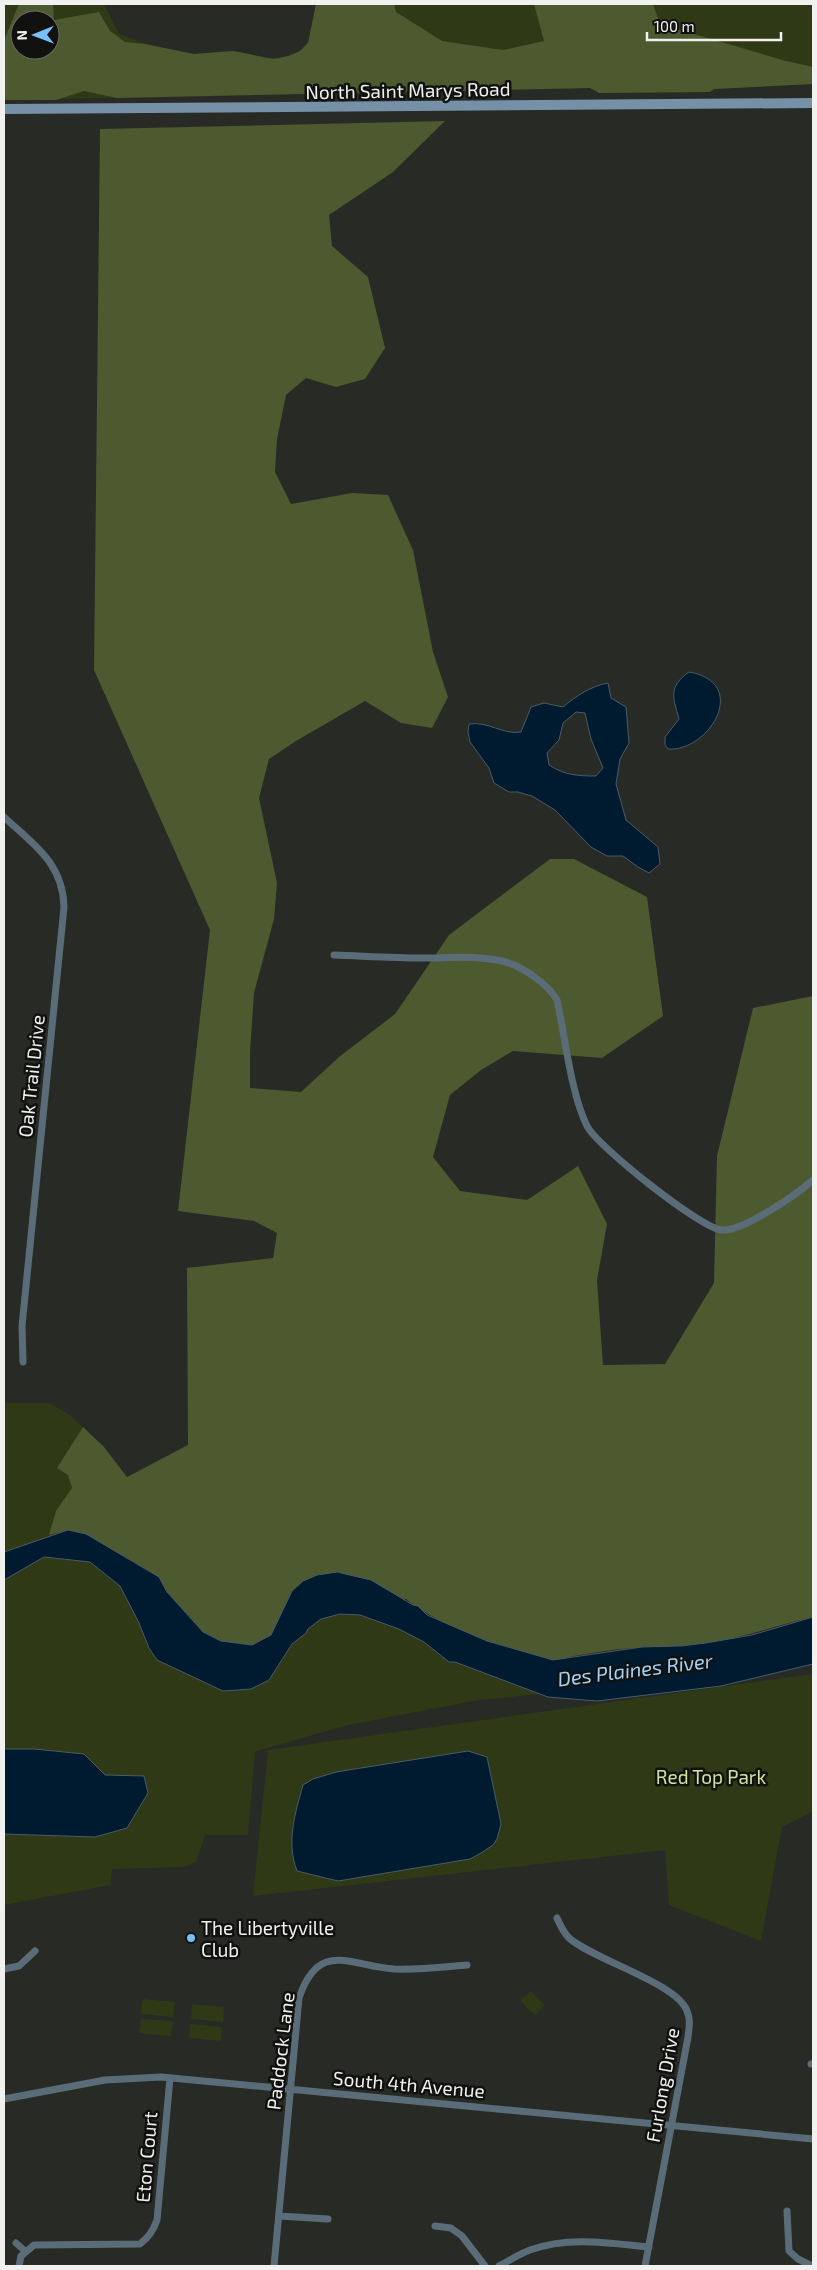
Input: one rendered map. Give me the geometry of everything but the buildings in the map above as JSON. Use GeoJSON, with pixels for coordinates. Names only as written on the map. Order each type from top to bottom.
{"type":"FeatureCollection","features":[{"type":"Feature","properties":{"kind":"main road","name":"North Saint Marys Road"},"geometry":{"type":"LineString","coordinates":[[4,109],[813,103]]}},
{"type":"Feature","properties":{"kind":"street","name":"Oak Trail Drive"},"geometry":{"type":"LineString","coordinates":[[4,817],[49,859],[58,873],[64,890],[22,1326],[23,1362]]}},
{"type":"Feature","properties":{"kind":"street"},"geometry":{"type":"LineString","coordinates":[[334,955],[396,958],[478,958],[503,961],[524,971],[545,986],[557,1000],[577,1095],[588,1127],[615,1157],[710,1227],[730,1229],[764,1214],[813,1180]]}},
{"type":"Feature","properties":{"kind":"street","name":"Furlong Drive"},"geometry":{"type":"LineString","coordinates":[[557,1918],[568,1937],[586,1950],[670,1992],[687,2009],[690,2022],[688,2037],[645,2266]]}},
{"type":"Feature","properties":{"kind":"street"},"geometry":{"type":"LineString","coordinates":[[4,1969],[18,1966],[35,1950]]}},
{"type":"Feature","properties":{"kind":"street","name":"Paddock Lane"},"geometry":{"type":"LineString","coordinates":[[274,2266],[299,1998],[310,1974],[321,1964],[344,1960],[394,1969],[467,1965]]}},
{"type":"Feature","properties":{"kind":"street","name":"South 4th Avenue"},"geometry":{"type":"LineString","coordinates":[[4,2099],[105,2080],[130,2077],[170,2078],[813,2139]]}},
{"type":"Feature","properties":{"kind":"street","name":"Eton Court"},"geometry":{"type":"LineString","coordinates":[[25,2251],[34,2246],[140,2244],[154,2230],[157,2220],[170,2078]]}},
{"type":"Feature","properties":{"kind":"street"},"geometry":{"type":"LineString","coordinates":[[786,2211],[789,2251],[798,2260],[812,2266]]}},
{"type":"Feature","properties":{"kind":"street"},"geometry":{"type":"LineString","coordinates":[[279,2216],[328,2219]]}},
{"type":"Feature","properties":{"kind":"street"},"geometry":{"type":"LineString","coordinates":[[435,2226],[451,2228],[462,2236],[485,2266]]}},
{"type":"Feature","properties":{"kind":"street"},"geometry":{"type":"LineString","coordinates":[[499,2266],[529,2250],[554,2243],[580,2241],[649,2247]]}},
{"type":"Feature","properties":{"kind":"street"},"geometry":{"type":"LineString","coordinates":[[16,2244],[25,2251],[21,2256],[19,2266]]}},
{"type":"Feature","properties":{"kind":"green space"},"geometry":{"type":"Polygon","coordinates":[[[4,4],[104,4],[119,34],[157,47],[187,53],[201,54],[234,51],[277,58],[293,55],[305,46],[312,29],[316,4],[813,4],[813,84],[714,89],[710,92],[599,93],[590,88],[4,100],[4,4]]]}},
{"type":"Feature","properties":{"kind":"green space"},"geometry":{"type":"Polygon","coordinates":[[[19,4],[53,4],[53,10],[16,10],[19,4]]]}},
{"type":"Feature","properties":{"kind":"green space"},"geometry":{"type":"Polygon","coordinates":[[[316,4],[394,4],[396,12],[442,41],[503,50],[544,41],[534,4],[653,4],[660,24],[786,61],[813,67],[813,84],[714,89],[710,92],[599,93],[590,88],[117,98],[84,91],[56,100],[4,100],[4,40],[10,26],[10,60],[60,60],[60,19],[99,12],[110,31],[125,42],[194,54],[233,51],[273,59],[300,51],[308,43],[316,4]]]}},
{"type":"Feature","properties":{"kind":"green space"},"geometry":{"type":"Polygon","coordinates":[[[445,121],[393,172],[329,215],[332,246],[368,277],[385,348],[365,379],[336,387],[306,378],[286,395],[277,439],[275,472],[291,504],[352,493],[388,495],[413,550],[433,652],[448,697],[432,728],[401,723],[365,701],[269,759],[259,798],[277,883],[274,919],[254,993],[250,1052],[250,1088],[301,1092],[339,1057],[395,1014],[449,935],[550,859],[574,859],[647,897],[663,1016],[602,1058],[513,1051],[481,1070],[450,1095],[433,1157],[460,1191],[527,1200],[578,1166],[607,1224],[597,1280],[603,1365],[665,1364],[714,1283],[717,1156],[753,1008],[813,996],[813,1617],[720,1641],[683,1646],[612,1650],[552,1660],[517,1652],[475,1637],[435,1618],[406,1599],[292,1591],[271,1635],[252,1645],[221,1641],[203,1632],[167,1592],[158,1577],[87,1535],[68,1530],[49,1535],[56,1511],[72,1488],[68,1475],[57,1468],[83,1427],[104,1447],[127,1477],[188,1445],[187,1268],[273,1258],[277,1233],[254,1221],[178,1211],[210,930],[94,670],[100,129],[445,121]]]}},
{"type":"Feature","properties":{"kind":"green space"},"geometry":{"type":"Polygon","coordinates":[[[4,1403],[50,1403],[71,1416],[104,1447],[68,1530],[4,1552],[4,1403]]]}},
{"type":"Feature","properties":{"kind":"green space"},"geometry":{"type":"Polygon","coordinates":[[[44,1557],[89,1562],[120,1586],[139,1623],[149,1648],[201,1681],[223,1691],[269,1680],[292,1643],[321,1619],[332,1615],[345,1614],[373,1619],[400,1629],[423,1641],[446,1660],[540,1694],[479,1700],[348,1725],[260,1750],[255,1752],[248,1835],[205,1835],[196,1862],[184,1867],[112,1869],[110,1885],[4,1905],[4,1580],[44,1557]]]}},
{"type":"Feature","properties":{"kind":"green space","name":"Red Top Park"},"geometry":{"type":"Polygon","coordinates":[[[813,1674],[813,1811],[782,1827],[761,1941],[669,1905],[665,1850],[253,1896],[268,1750],[813,1674]]]}},
{"type":"Feature","properties":{"kind":"green space"},"geometry":{"type":"Polygon","coordinates":[[[531,1991],[545,2005],[535,2015],[520,2001],[531,1991]]]}},
{"type":"Feature","properties":{"kind":"green space"},"geometry":{"type":"Polygon","coordinates":[[[143,1999],[175,2002],[173,2017],[141,2014],[143,1999]]]}},
{"type":"Feature","properties":{"kind":"green space"},"geometry":{"type":"Polygon","coordinates":[[[192,2004],[224,2007],[223,2022],[191,2019],[192,2004]]]}},
{"type":"Feature","properties":{"kind":"green space"},"geometry":{"type":"Polygon","coordinates":[[[141,2019],[173,2021],[171,2036],[139,2033],[141,2019]]]}},
{"type":"Feature","properties":{"kind":"green space"},"geometry":{"type":"Polygon","coordinates":[[[190,2024],[222,2027],[221,2041],[189,2038],[190,2024]]]}},
{"type":"Feature","properties":{"kind":"water"},"geometry":{"type":"Polygon","coordinates":[[[689,672],[708,679],[718,689],[720,702],[717,716],[709,729],[697,740],[683,747],[668,749],[665,745],[665,737],[679,719],[674,698],[675,688],[682,677],[689,672]]]}},
{"type":"Feature","properties":{"kind":"water"},"geometry":{"type":"Polygon","coordinates":[[[608,683],[611,698],[626,707],[629,743],[620,759],[616,784],[626,820],[658,847],[660,864],[649,873],[623,856],[607,856],[591,847],[555,810],[532,796],[518,792],[509,792],[494,783],[489,768],[470,742],[469,724],[483,724],[508,732],[521,732],[531,707],[544,703],[563,707],[584,692],[608,683]],[[576,712],[563,723],[559,740],[547,753],[549,765],[571,774],[596,776],[603,768],[591,739],[585,713],[576,712]]]}},
{"type":"Feature","properties":{"kind":"water","name":"Des Plaines River"},"geometry":{"type":"Polygon","coordinates":[[[68,1530],[86,1534],[159,1577],[167,1592],[203,1632],[221,1641],[252,1645],[271,1635],[292,1591],[303,1581],[317,1575],[337,1572],[371,1580],[413,1605],[418,1606],[427,1615],[487,1641],[553,1660],[642,1647],[706,1643],[752,1635],[813,1617],[813,1664],[721,1686],[597,1701],[548,1697],[455,1662],[449,1662],[424,1642],[399,1629],[360,1615],[340,1614],[321,1619],[308,1629],[306,1633],[292,1644],[269,1680],[251,1689],[223,1691],[157,1660],[149,1648],[139,1623],[120,1586],[90,1562],[44,1557],[4,1580],[4,1552],[68,1530]]]}},
{"type":"Feature","properties":{"kind":"water"},"geometry":{"type":"Polygon","coordinates":[[[4,1749],[34,1749],[84,1754],[105,1775],[144,1776],[148,1793],[127,1828],[95,1837],[4,1834],[4,1749]]]}},
{"type":"Feature","properties":{"kind":"water"},"geometry":{"type":"Polygon","coordinates":[[[468,1751],[487,1757],[501,1824],[497,1839],[493,1845],[470,1859],[338,1881],[297,1871],[292,1849],[292,1839],[303,1785],[313,1779],[336,1772],[468,1751]]]}},
{"type":"Feature","properties":{"kind":"place","name":"The Libertyville Club"},"geometry":{"type":"Point","coordinates":[191,1938]}}]}
